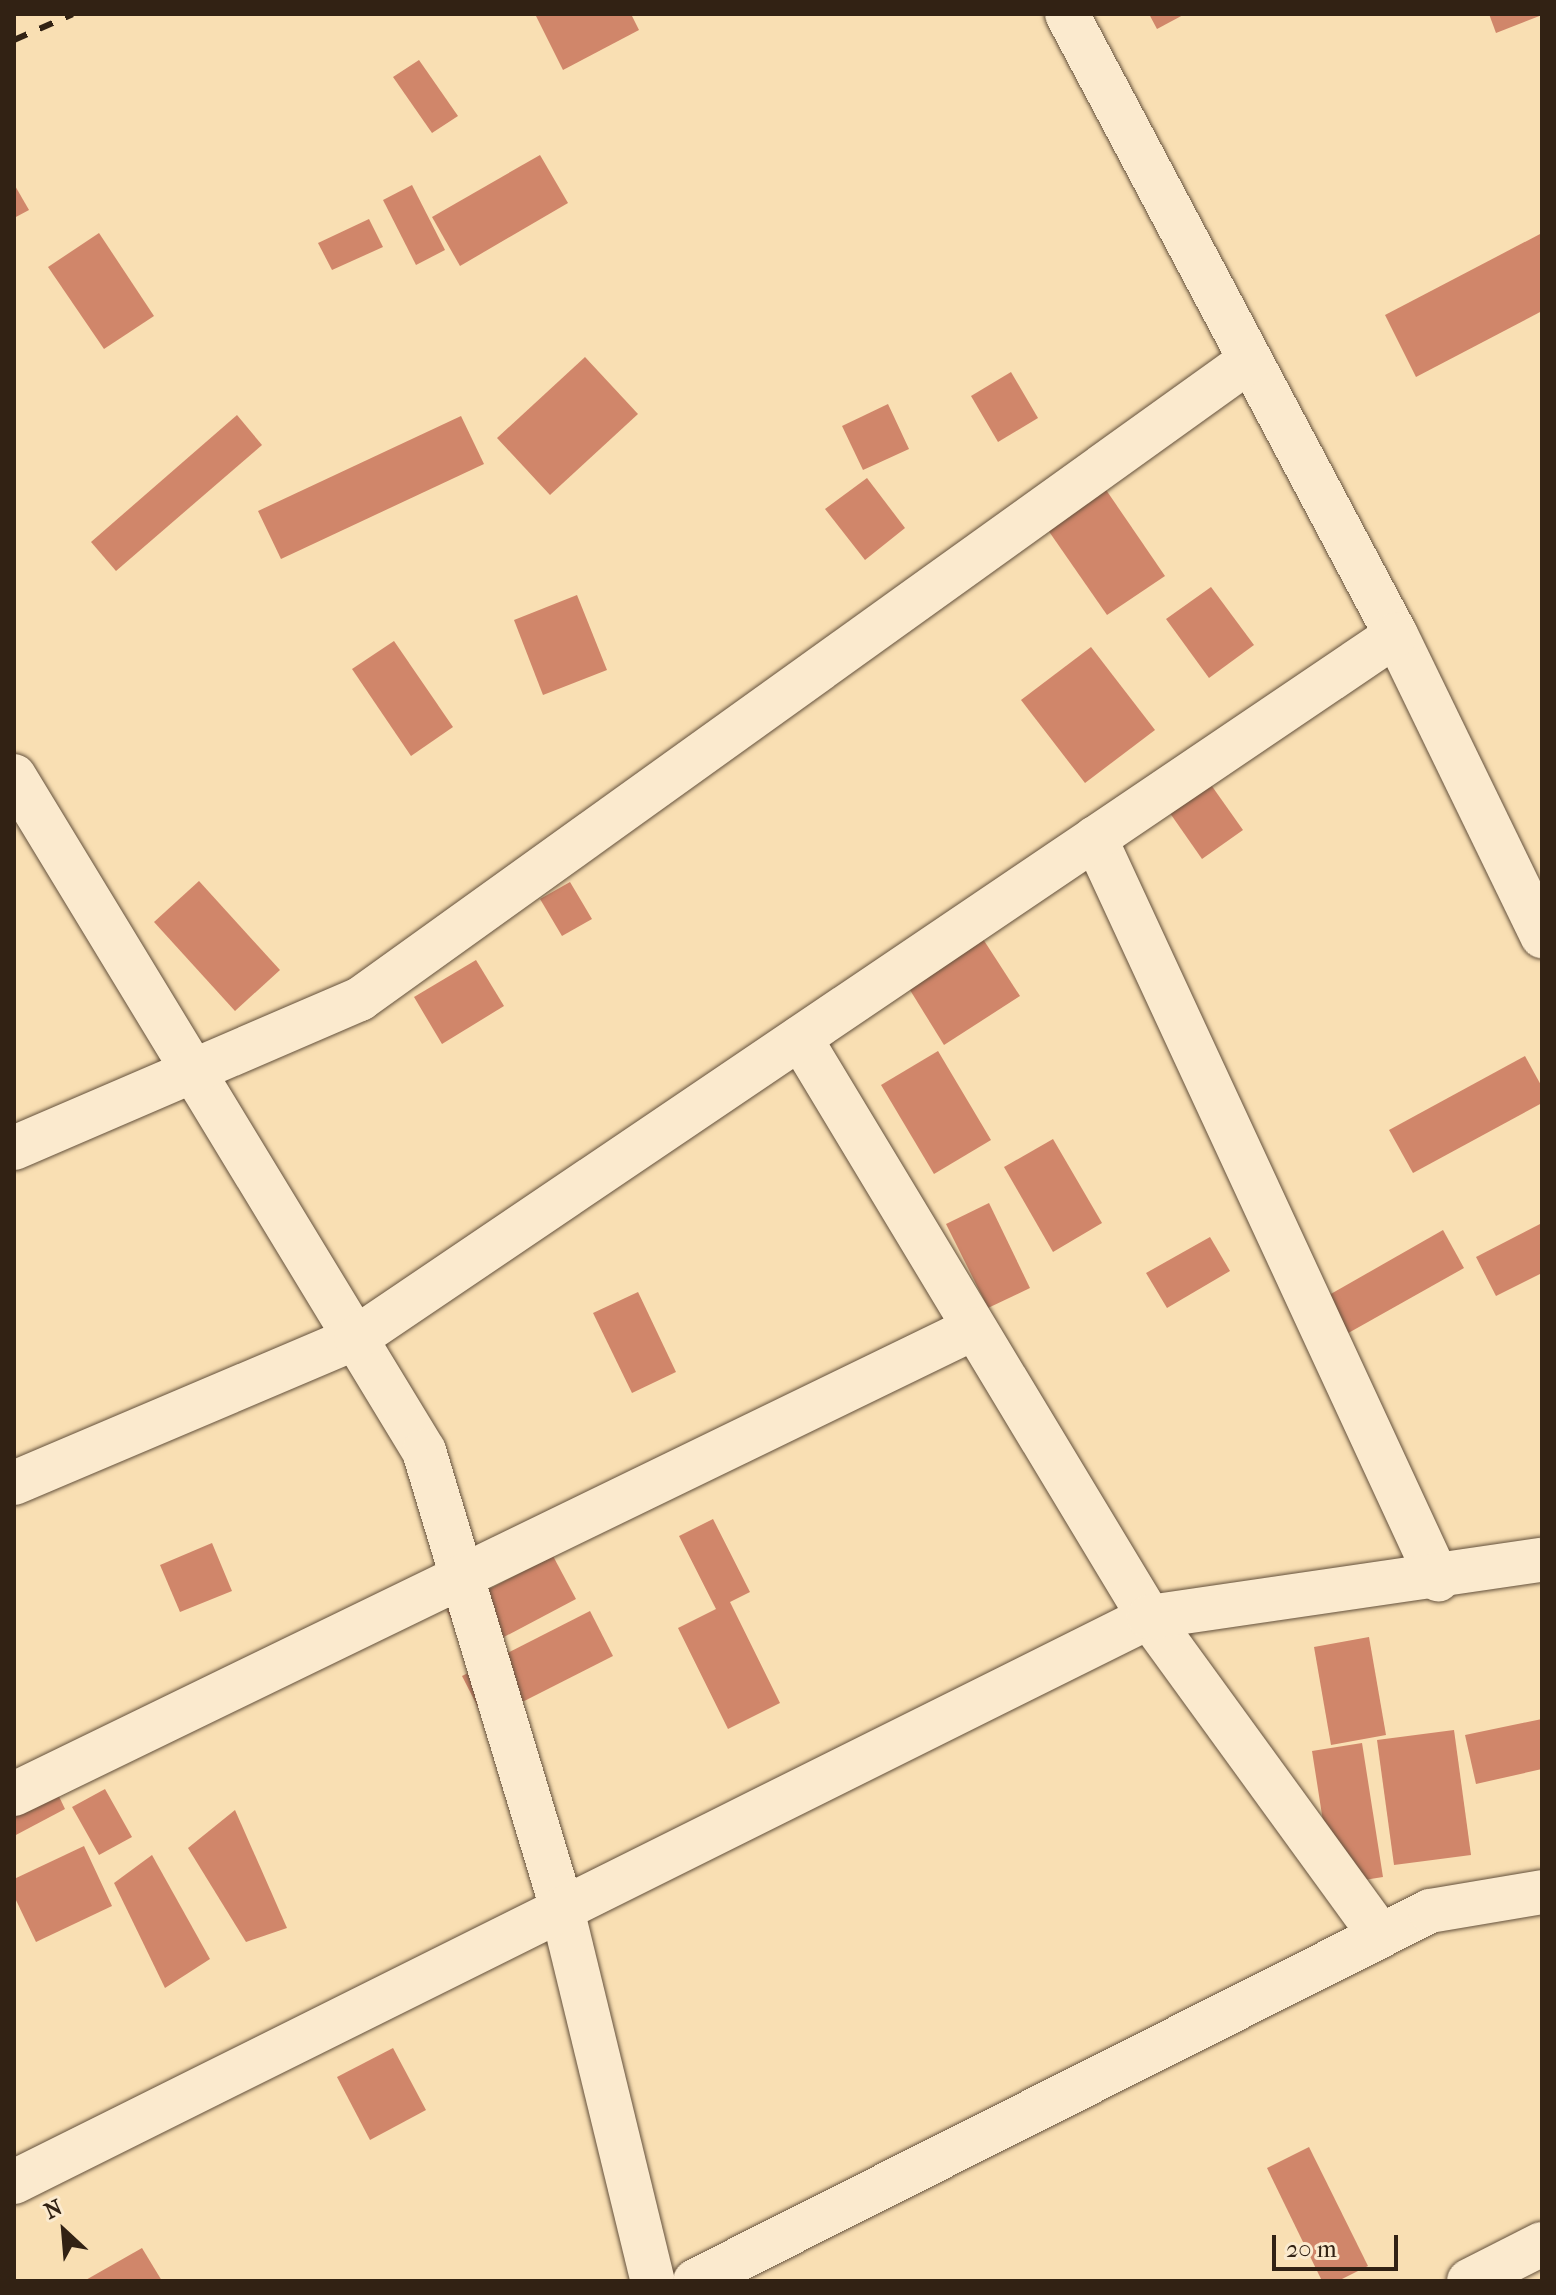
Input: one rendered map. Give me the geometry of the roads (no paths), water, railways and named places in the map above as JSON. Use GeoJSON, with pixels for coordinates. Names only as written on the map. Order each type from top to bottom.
{"type":"FeatureCollection","features":[{"type":"Feature","properties":{"kind":"street"},"geometry":{"type":"LineString","coordinates":[[1067,14],[1396,635],[1542,936]]}},
{"type":"Feature","properties":{"kind":"street"},"geometry":{"type":"LineString","coordinates":[[14,1148],[360,999],[1249,361]]}},
{"type":"Feature","properties":{"kind":"street"},"geometry":{"type":"LineString","coordinates":[[14,1483],[356,1338],[1396,635]]}},
{"type":"Feature","properties":{"kind":"street"},"geometry":{"type":"LineString","coordinates":[[14,776],[424,1451],[562,1909],[653,2281]]}},
{"type":"Feature","properties":{"kind":"street"},"geometry":{"type":"LineString","coordinates":[[1095,838],[1438,1579]]}},
{"type":"Feature","properties":{"kind":"street"},"geometry":{"type":"LineString","coordinates":[[800,1038],[972,1329],[1149,1617],[1381,1936]]}},
{"type":"Feature","properties":{"kind":"street"},"geometry":{"type":"LineString","coordinates":[[14,1794],[972,1329]]}},
{"type":"Feature","properties":{"kind":"street"},"geometry":{"type":"LineString","coordinates":[[14,2182],[1149,1617],[1438,1579],[1542,1560]]}},
{"type":"Feature","properties":{"kind":"street"},"geometry":{"type":"LineString","coordinates":[[695,2281],[1430,1911],[1542,1892]]}},
{"type":"Feature","properties":{"kind":"street"},"geometry":{"type":"LineString","coordinates":[[1469,2281],[1542,2244]]}},
{"type":"Feature","properties":{"kind":"railway"},"geometry":{"type":"LineString","coordinates":[[14,40],[73,14]]}}]}
